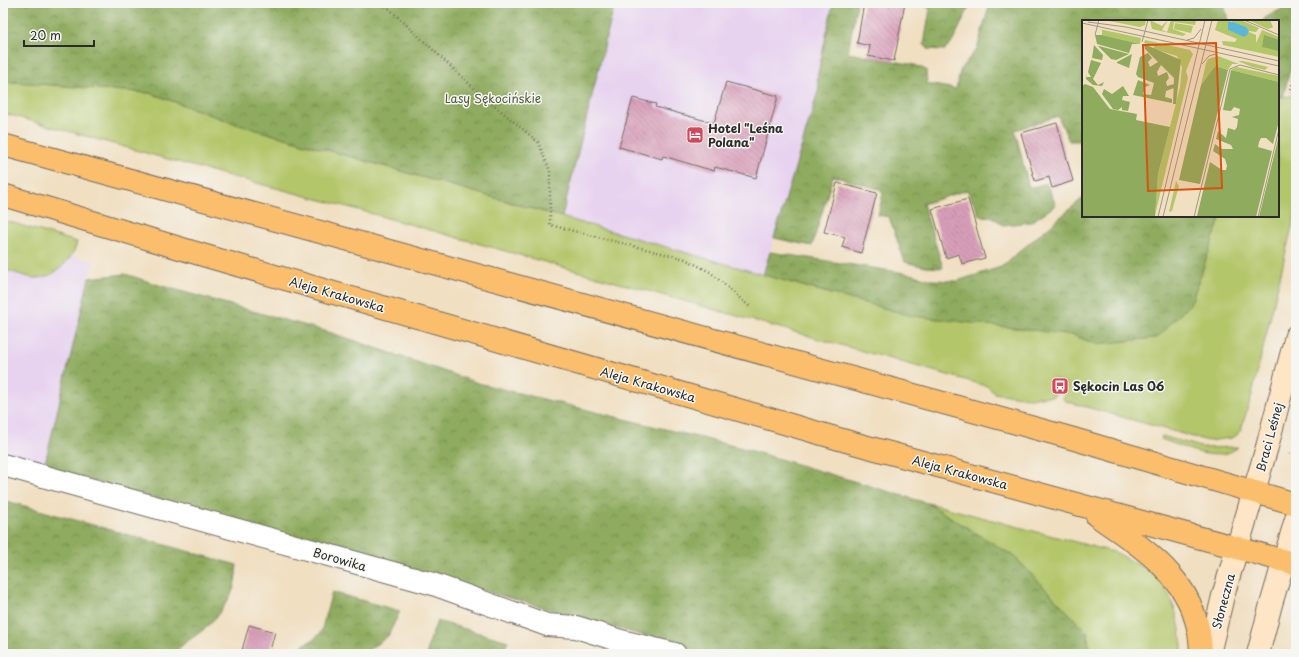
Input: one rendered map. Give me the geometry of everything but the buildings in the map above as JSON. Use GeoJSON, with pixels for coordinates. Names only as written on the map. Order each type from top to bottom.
{"type":"FeatureCollection","features":[{"type":"Feature","properties":{"kind":"main road"},"geometry":{"type":"LineString","coordinates":[[3,145],[1067,437],[1296,504]]}},
{"type":"Feature","properties":{"kind":"main road","name":"Aleja Krakowska"},"geometry":{"type":"LineString","coordinates":[[3,196],[785,424],[1290,563]]}},
{"type":"Feature","properties":{"kind":"main road","name":"Braci Leśnej"},"geometry":{"type":"LineString","coordinates":[[1238,548],[1296,336]]}},
{"type":"Feature","properties":{"kind":"main road"},"geometry":{"type":"LineString","coordinates":[[1083,506],[1143,548],[1170,574],[1189,601],[1196,619],[1200,638],[1201,654]]}},
{"type":"Feature","properties":{"kind":"main road"},"geometry":{"type":"LineString","coordinates":[[1258,654],[1290,563],[1296,519]]}},
{"type":"Feature","properties":{"kind":"main road","name":"Słoneczna"},"geometry":{"type":"LineString","coordinates":[[1208,654],[1238,548]]}},
{"type":"Feature","properties":{"kind":"street","name":"Borowika"},"geometry":{"type":"LineString","coordinates":[[3,465],[433,584],[546,625],[576,627],[621,641],[675,654]]}},
{"type":"Feature","properties":{"kind":"path"},"geometry":{"type":"LineString","coordinates":[[383,3],[477,91],[538,142],[550,171],[550,225],[685,258],[710,272],[750,307]]}},
{"type":"Feature","properties":{"kind":"path"},"geometry":{"type":"LineString","coordinates":[[1290,93],[1296,69]]}},
{"type":"Feature","properties":{"kind":"shaded area"},"geometry":{"type":"Polygon","coordinates":[[[615,3],[833,3],[817,78],[819,88],[763,275],[562,217],[615,3]]]}},
{"type":"Feature","properties":{"kind":"shaded area"},"geometry":{"type":"Polygon","coordinates":[[[71,255],[94,262],[44,467],[3,456],[3,269],[35,278],[44,277],[63,265],[71,255]]]}},
{"type":"Feature","properties":{"kind":"green space","name":"Lasy Sękocińskie"},"geometry":{"type":"Polygon","coordinates":[[[3,3],[615,3],[562,217],[236,124],[150,93],[3,81],[3,3]]]}},
{"type":"Feature","properties":{"kind":"green space"},"geometry":{"type":"Polygon","coordinates":[[[833,3],[857,3],[848,53],[915,65],[926,70],[927,84],[956,89],[961,68],[977,49],[990,3],[1224,3],[1228,20],[1082,20],[1082,141],[1069,141],[1058,116],[1015,130],[1029,188],[1046,183],[1056,205],[1031,222],[1003,225],[993,217],[980,216],[967,190],[923,204],[943,268],[926,267],[905,262],[889,217],[878,215],[883,193],[879,189],[833,176],[812,246],[774,238],[819,88],[817,78],[833,3]]]}},
{"type":"Feature","properties":{"kind":"green space"},"geometry":{"type":"Polygon","coordinates":[[[921,3],[971,3],[953,41],[945,50],[928,49],[924,44],[930,9],[921,3]]]}},
{"type":"Feature","properties":{"kind":"green space"},"geometry":{"type":"Polygon","coordinates":[[[1289,5],[1296,6],[1296,47],[1283,97],[1279,97],[1279,20],[1264,20],[1289,5]]]}},
{"type":"Feature","properties":{"kind":"green space"},"geometry":{"type":"Polygon","coordinates":[[[3,81],[150,93],[236,124],[831,294],[1073,335],[1096,344],[1191,303],[1221,217],[1279,217],[1279,97],[1292,96],[1296,82],[1296,210],[1251,398],[1241,429],[1237,435],[1231,438],[1208,441],[1065,401],[1063,399],[1067,384],[1054,379],[1050,387],[1057,389],[1054,396],[1028,398],[994,393],[987,386],[348,207],[203,169],[3,113],[3,81]]]}},
{"type":"Feature","properties":{"kind":"green space"},"geometry":{"type":"Polygon","coordinates":[[[1082,199],[1082,217],[1221,217],[1191,303],[1157,338],[1096,344],[1073,335],[912,316],[763,275],[770,252],[911,274],[932,280],[957,281],[1001,267],[1082,199]]]}},
{"type":"Feature","properties":{"kind":"green space"},"geometry":{"type":"Polygon","coordinates":[[[3,220],[77,242],[72,255],[56,271],[43,277],[28,277],[3,269],[3,220]]]}},
{"type":"Feature","properties":{"kind":"green space"},"geometry":{"type":"Polygon","coordinates":[[[125,274],[162,286],[332,333],[478,383],[746,449],[927,503],[1015,557],[1088,633],[1089,654],[709,654],[44,467],[89,278],[125,274]]]}},
{"type":"Feature","properties":{"kind":"green space"},"geometry":{"type":"Polygon","coordinates":[[[1162,436],[1204,448],[1238,447],[1230,452],[1220,454],[1200,453],[1161,439],[1162,436]]]}},
{"type":"Feature","properties":{"kind":"green space"},"geometry":{"type":"Polygon","coordinates":[[[3,500],[237,565],[234,587],[225,604],[212,621],[203,630],[181,646],[174,654],[3,654],[3,500]]]}},
{"type":"Feature","properties":{"kind":"green space"},"geometry":{"type":"Polygon","coordinates":[[[928,503],[1117,553],[1140,565],[1159,580],[1169,596],[1179,625],[1182,654],[1089,654],[1088,633],[1015,558],[928,503]]]}},
{"type":"Feature","properties":{"kind":"green space"},"geometry":{"type":"Polygon","coordinates":[[[332,592],[400,611],[388,636],[363,654],[291,654],[293,651],[314,639],[321,632],[332,592]]]}},
{"type":"Feature","properties":{"kind":"green space"},"geometry":{"type":"Polygon","coordinates":[[[437,621],[508,641],[502,654],[427,654],[428,646],[437,621]]]}},
{"type":"Feature","properties":{"kind":"place","name":"Hotel \"Leśna Polana\""},"geometry":{"type":"Point","coordinates":[695,135]}},
{"type":"Feature","properties":{"kind":"place","name":"Sękocin Las 06"},"geometry":{"type":"Point","coordinates":[1060,386]}}]}
